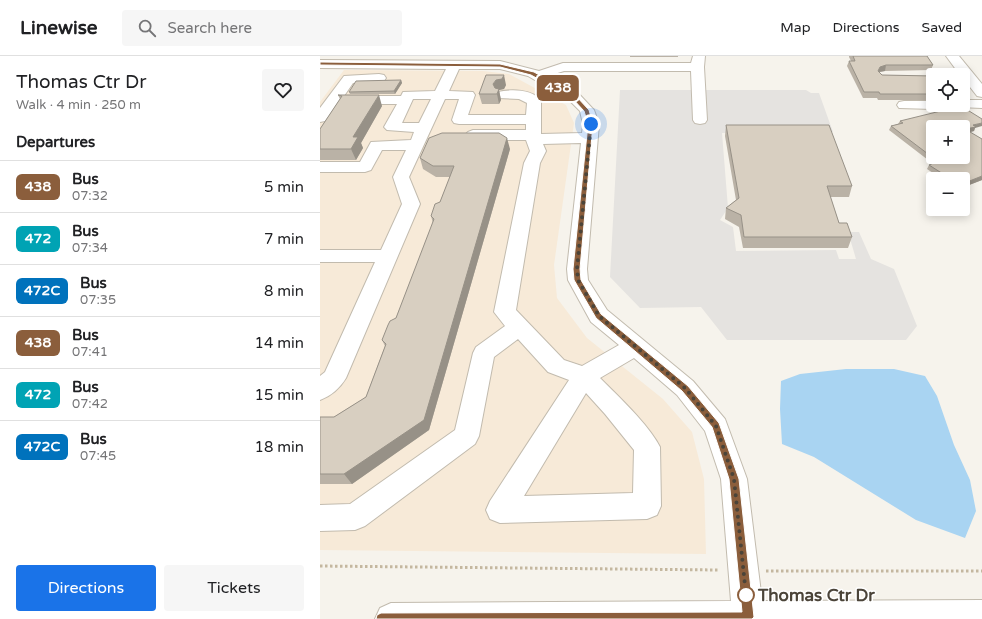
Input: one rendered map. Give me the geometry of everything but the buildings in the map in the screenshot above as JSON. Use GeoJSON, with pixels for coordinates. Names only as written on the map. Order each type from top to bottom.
{"type":"FeatureCollection","features":[{"type":"Feature","properties":{"kind":"street"},"geometry":{"type":"LineString","coordinates":[[554,56],[552,64],[555,70]]}},
{"type":"Feature","properties":{"kind":"street"},"geometry":{"type":"LineString","coordinates":[[952,56],[960,68]]}},
{"type":"Feature","properties":{"kind":"street"},"geometry":{"type":"LineString","coordinates":[[320,64],[399,64],[422,60],[454,65],[500,65],[536,76],[574,97],[587,110],[591,124],[577,269],[578,280],[599,316],[685,388],[716,426],[734,479],[748,617]]}},
{"type":"Feature","properties":{"kind":"street"},"geometry":{"type":"LineString","coordinates":[[536,76],[563,67],[698,61],[700,120]]}},
{"type":"Feature","properties":{"kind":"street"},"geometry":{"type":"LineString","coordinates":[[320,118],[349,79],[390,78],[399,64]]}},
{"type":"Feature","properties":{"kind":"street"},"geometry":{"type":"LineString","coordinates":[[320,390],[334,378],[411,204],[402,177],[424,136],[440,95],[454,65]]}},
{"type":"Feature","properties":{"kind":"street"},"geometry":{"type":"LineString","coordinates":[[970,80],[982,93]]}},
{"type":"Feature","properties":{"kind":"street"},"geometry":{"type":"LineString","coordinates":[[334,100],[409,93],[474,95],[458,120],[533,119]]}},
{"type":"Feature","properties":{"kind":"street"},"geometry":{"type":"LineString","coordinates":[[409,93],[392,127],[424,136]]}},
{"type":"Feature","properties":{"kind":"street"},"geometry":{"type":"LineString","coordinates":[[502,95],[521,95],[534,101],[534,137],[538,150],[532,163],[505,312],[556,366],[584,376],[614,407],[647,447],[647,506],[500,510],[584,376],[635,346]]}},
{"type":"Feature","properties":{"kind":"street"},"geometry":{"type":"LineString","coordinates":[[970,104],[982,104]]}},
{"type":"Feature","properties":{"kind":"street"},"geometry":{"type":"LineString","coordinates":[[904,105],[926,105]]}},
{"type":"Feature","properties":{"kind":"street"},"geometry":{"type":"LineString","coordinates":[[459,135],[590,138]]}},
{"type":"Feature","properties":{"kind":"street"},"geometry":{"type":"LineString","coordinates":[[320,167],[365,167],[377,145],[424,136]]}},
{"type":"Feature","properties":{"kind":"street"},"geometry":{"type":"LineString","coordinates":[[320,256],[388,256]]}},
{"type":"Feature","properties":{"kind":"street"},"geometry":{"type":"LineString","coordinates":[[320,518],[355,517],[466,436],[484,353],[519,327]]}},
{"type":"Feature","properties":{"kind":"street"},"geometry":{"type":"LineString","coordinates":[[390,619],[982,615]]}},
{"type":"Feature","properties":{"kind":"path"},"geometry":{"type":"LineString","coordinates":[[320,566],[982,571]]}},
{"type":"Feature","properties":{"kind":"shaded area"},"geometry":{"type":"Polygon","coordinates":[[[344,70],[483,71],[509,74],[566,105],[574,123],[554,265],[557,298],[587,338],[663,399],[692,432],[704,479],[706,554],[320,550],[320,102],[344,70]]]}},
{"type":"Feature","properties":{"kind":"shaded area"},"geometry":{"type":"Polygon","coordinates":[[[620,90],[806,90],[811,93],[819,93],[833,132],[722,133],[728,208],[720,220],[733,227],[736,251],[836,250],[839,259],[856,259],[848,232],[859,232],[871,259],[894,269],[917,326],[906,340],[727,340],[701,307],[640,308],[610,277],[620,90]]]}},
{"type":"Feature","properties":{"kind":"water"},"geometry":{"type":"Polygon","coordinates":[[[846,369],[894,369],[925,376],[937,396],[954,445],[970,480],[976,511],[965,538],[916,520],[814,457],[782,444],[780,409],[781,381],[800,374],[846,369]]]}},
{"type":"Feature","properties":{"kind":"bus line","name":"438"},"geometry":{"type":"LineString","coordinates":[[320,64],[500,65],[532,74],[574,97],[587,110],[591,124],[577,269],[578,280],[599,316],[685,388],[716,426],[734,479],[748,617],[381,619]]}},
{"type":"Feature","properties":{"kind":"place","name":"Thomas Ctr Dr"},"geometry":{"type":"Point","coordinates":[746,595]}},
{"type":"Feature","properties":{"kind":"route"},"geometry":{"type":"LineString","coordinates":[[591,124],[577,269],[578,280],[599,316],[685,388],[716,426],[734,479],[746,595]]}}]}
